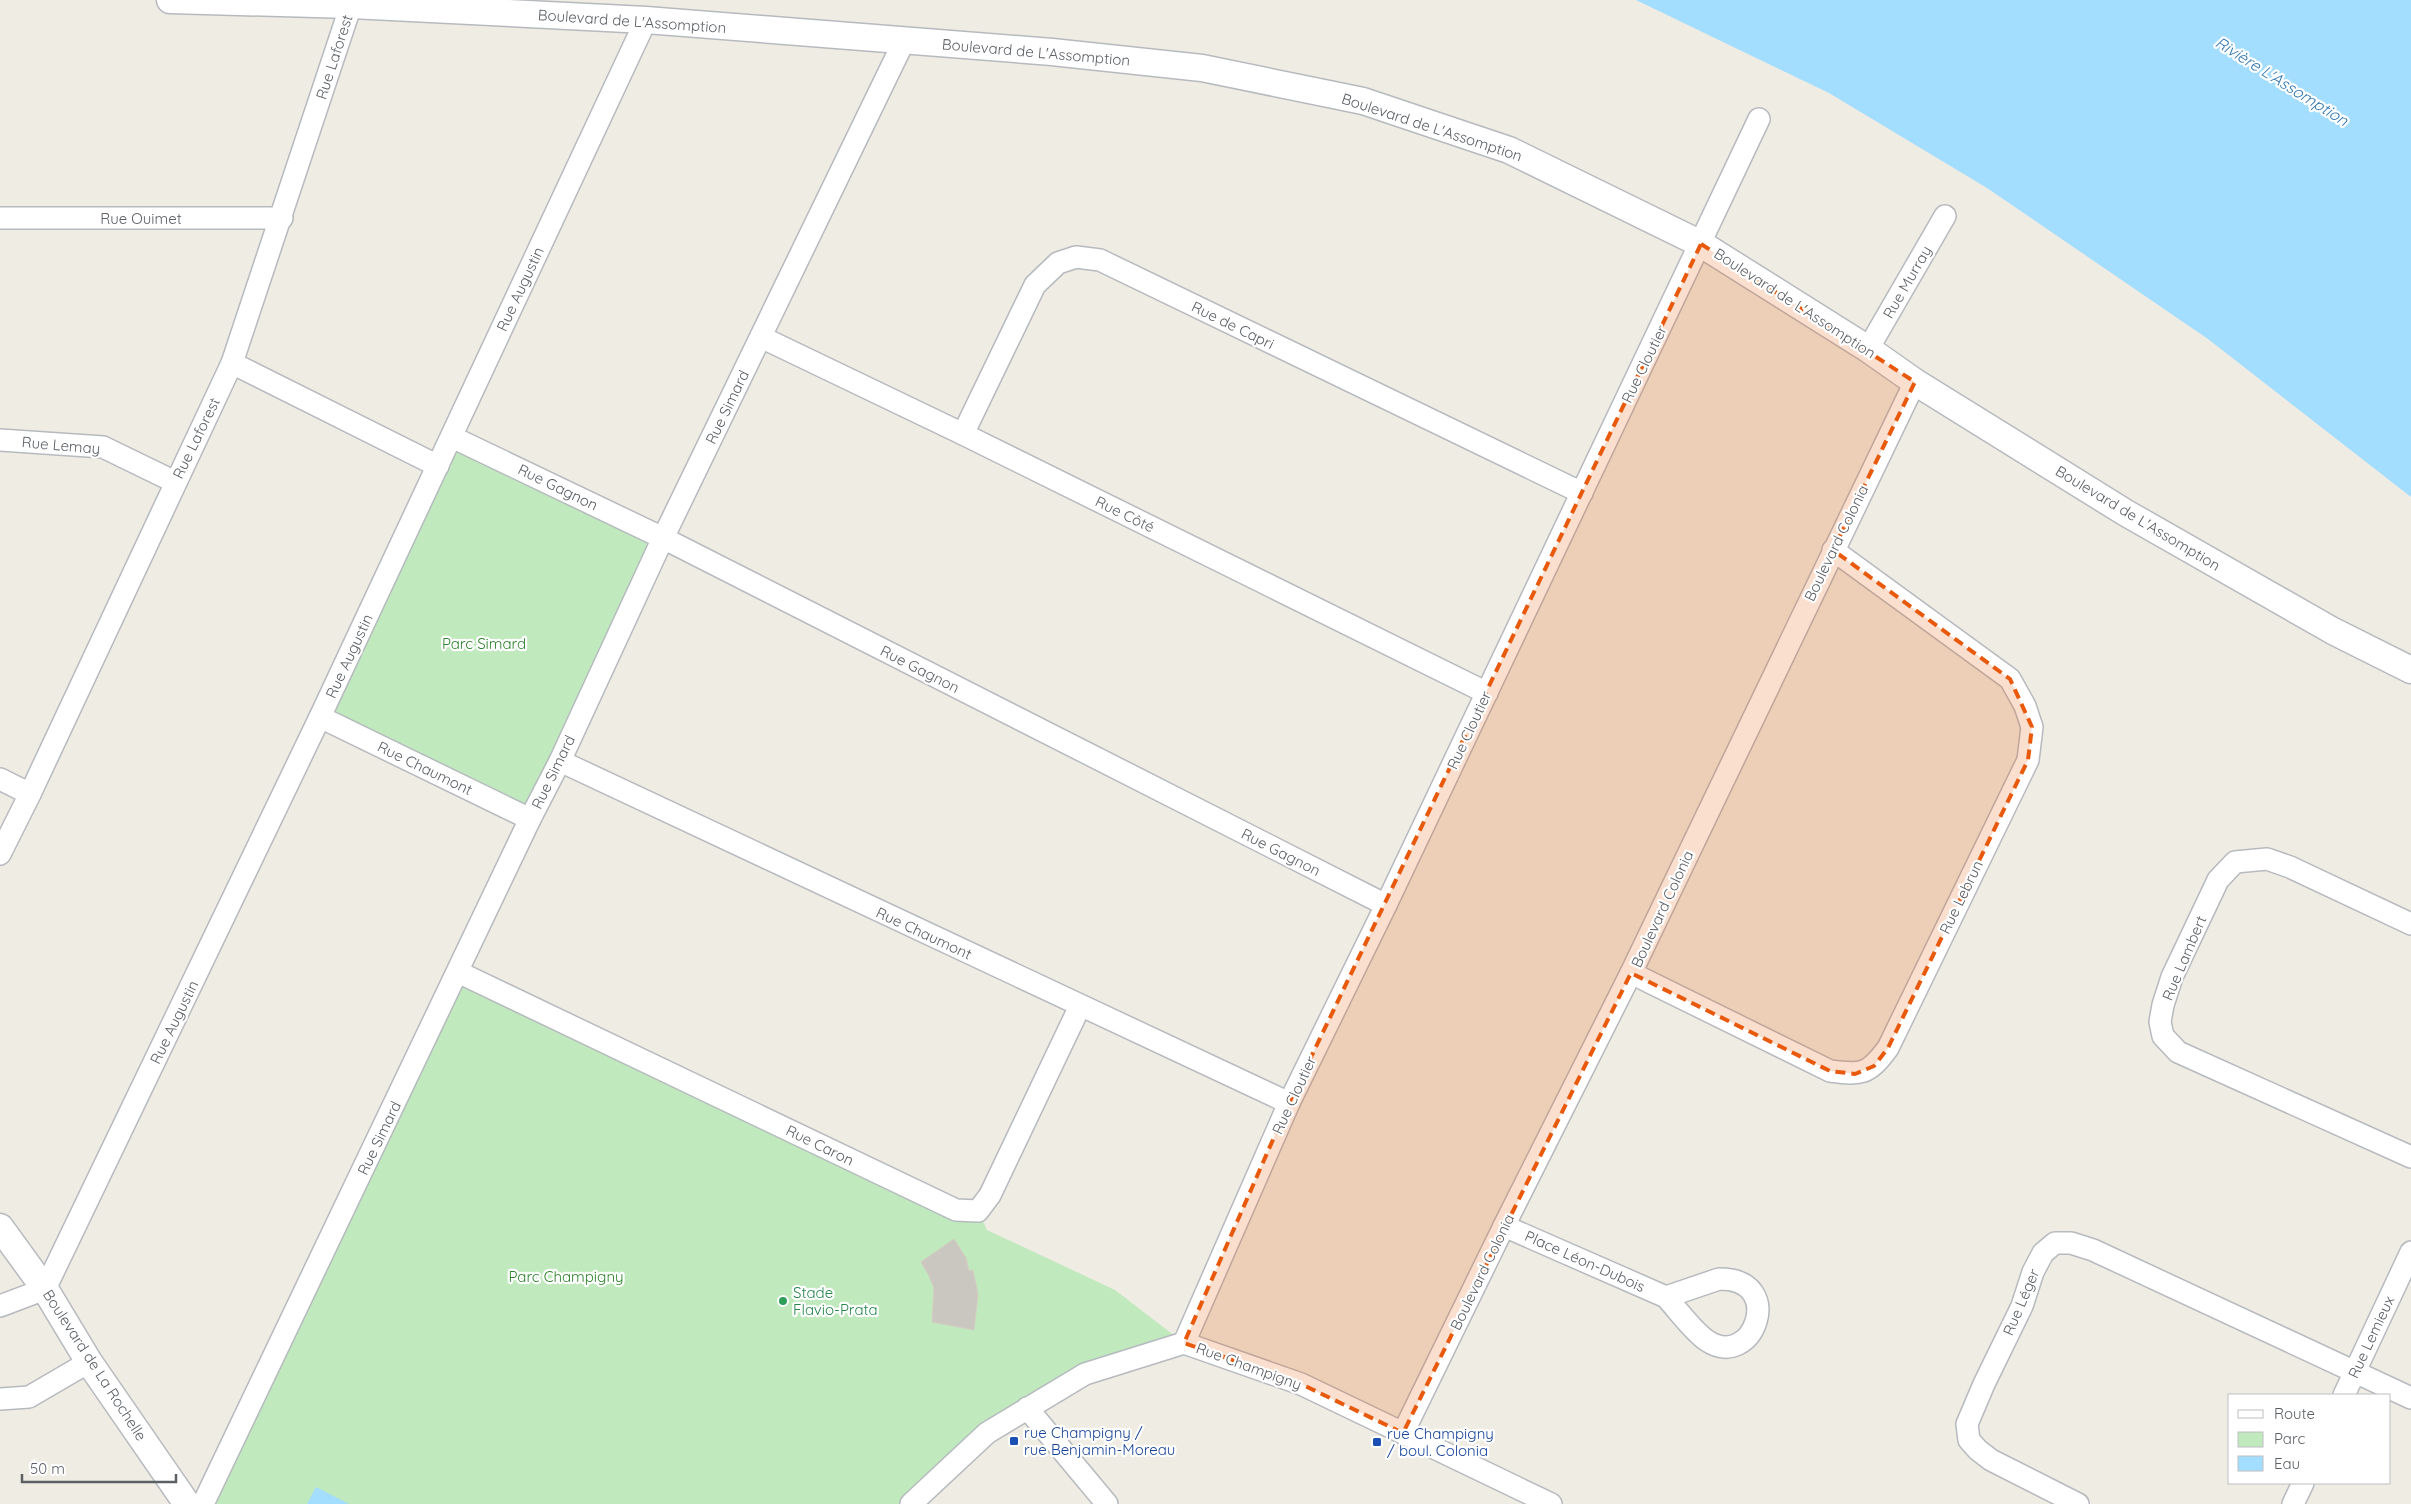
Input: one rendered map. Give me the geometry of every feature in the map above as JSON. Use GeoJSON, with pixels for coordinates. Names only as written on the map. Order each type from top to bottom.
{"type":"FeatureCollection","features":[{"type":"Feature","properties":{"kind":"street","name":"Boulevard de L'Assomption"},"geometry":{"type":"LineString","coordinates":[[170,0],[352,5],[646,20],[1052,52],[1202,68],[1363,101],[1509,150],[1701,244],[1868,349],[1915,382],[2126,513],[2333,631],[2411,670]]}},
{"type":"Feature","properties":{"kind":"street","name":"Rue Laforest"},"geometry":{"type":"LineString","coordinates":[[0,854],[232,363],[352,5]]}},
{"type":"Feature","properties":{"kind":"street","name":"Rue Augustin"},"geometry":{"type":"LineString","coordinates":[[45,1289],[320,717],[646,20]]}},
{"type":"Feature","properties":{"kind":"street","name":"Rue Simard"},"geometry":{"type":"LineString","coordinates":[[203,1504],[530,819],[560,761],[663,538],[904,41]]}},
{"type":"Feature","properties":{"kind":"street","name":"Rue Cloutier"},"geometry":{"type":"LineString","coordinates":[[1184,1343],[1289,1103],[1386,906],[1759,119]]}},
{"type":"Feature","properties":{"kind":"street","name":"Rue Murray"},"geometry":{"type":"LineString","coordinates":[[1868,349],[1945,216]]}},
{"type":"Feature","properties":{"kind":"street","name":"Rue Ouimet"},"geometry":{"type":"LineString","coordinates":[[0,218],[282,218]]}},
{"type":"Feature","properties":{"kind":"street","name":"Rue de Capri"},"geometry":{"type":"LineString","coordinates":[[963,434],[1035,285],[1058,263],[1076,257],[1100,260],[1582,493]]}},
{"type":"Feature","properties":{"kind":"street","name":"Rue Côté"},"geometry":{"type":"LineString","coordinates":[[761,338],[963,434],[1487,693]]}},
{"type":"Feature","properties":{"kind":"street"},"geometry":{"type":"LineString","coordinates":[[232,363],[438,466]]}},
{"type":"Feature","properties":{"kind":"street","name":"Boulevard Colonia"},"geometry":{"type":"LineString","coordinates":[[1403,1433],[1631,973],[1915,382]]}},
{"type":"Feature","properties":{"kind":"street","name":"Rue Gagnon"},"geometry":{"type":"LineString","coordinates":[[452,437],[663,538],[1386,906]]}},
{"type":"Feature","properties":{"kind":"street","name":"Rue Lemay"},"geometry":{"type":"LineString","coordinates":[[0,440],[103,447],[175,482]]}},
{"type":"Feature","properties":{"kind":"street","name":"Rue Lebrun"},"geometry":{"type":"LineString","coordinates":[[1631,973],[1830,1071],[1855,1074],[1874,1066],[1888,1048],[2028,760],[2032,727],[2025,706],[2010,679],[1833,550]]}},
{"type":"Feature","properties":{"kind":"street","name":"Rue Chaumont"},"geometry":{"type":"LineString","coordinates":[[320,717],[530,819]]}},
{"type":"Feature","properties":{"kind":"street","name":"Rue Chaumont"},"geometry":{"type":"LineString","coordinates":[[560,761],[1289,1103]]}},
{"type":"Feature","properties":{"kind":"street"},"geometry":{"type":"LineString","coordinates":[[0,779],[30,794]]}},
{"type":"Feature","properties":{"kind":"street","name":"Rue Lambert"},"geometry":{"type":"LineString","coordinates":[[2411,924],[2282,864],[2267,859],[2235,862],[2218,880],[2172,977],[2160,1022],[2164,1036],[2178,1052],[2411,1157]]}},
{"type":"Feature","properties":{"kind":"street","name":"Rue Caron"},"geometry":{"type":"LineString","coordinates":[[458,972],[956,1210],[978,1211],[990,1195],[1080,1006]]}},
{"type":"Feature","properties":{"kind":"street","name":"Place Léon-Dubois"},"geometry":{"type":"LineString","coordinates":[[1504,1226],[1666,1297]]}},
{"type":"Feature","properties":{"kind":"street","name":"Boulevard de La Rochelle"},"geometry":{"type":"LineString","coordinates":[[0,1228],[45,1289],[89,1362],[188,1504]]}},
{"type":"Feature","properties":{"kind":"street","name":"Rue Léger"},"geometry":{"type":"LineString","coordinates":[[2078,1504],[1991,1460],[1969,1440],[1967,1424],[2022,1306],[2032,1272],[2043,1253],[2055,1243],[2071,1243],[2093,1250],[2355,1372]]}},
{"type":"Feature","properties":{"kind":"street","name":"Rue Lemieux"},"geometry":{"type":"LineString","coordinates":[[2344,1394],[2411,1252]]}},
{"type":"Feature","properties":{"kind":"street"},"geometry":{"type":"LineString","coordinates":[[0,1306],[45,1289]]}},
{"type":"Feature","properties":{"kind":"street","name":"Rue Champigny"},"geometry":{"type":"LineString","coordinates":[[910,1504],[987,1433],[1027,1408],[1085,1374],[1184,1343],[1301,1384],[1551,1504]]}},
{"type":"Feature","properties":{"kind":"street"},"geometry":{"type":"LineString","coordinates":[[0,1399],[29,1397],[89,1362]]}},
{"type":"Feature","properties":{"kind":"street"},"geometry":{"type":"LineString","coordinates":[[2355,1372],[2411,1398]]}},
{"type":"Feature","properties":{"kind":"street"},"geometry":{"type":"LineString","coordinates":[[1027,1408],[1107,1504]]}},
{"type":"Feature","properties":{"kind":"street"},"geometry":{"type":"LineString","coordinates":[[2293,1504],[2303,1484]]}},
{"type":"Feature","properties":{"kind":"highlighted area"},"geometry":{"type":"Polygon","coordinates":[[[1701,244],[1915,382],[1833,550],[2010,679],[2032,727],[2028,760],[1888,1048],[1874,1066],[1855,1074],[1830,1071],[1631,973],[1403,1433],[1301,1384],[1184,1343],[1289,1103],[1701,244]]]}},
{"type":"Feature","properties":{"kind":"green space","name":"Parc Simard"},"geometry":{"type":"Polygon","coordinates":[[[452,437],[663,538],[530,819],[320,717],[452,437]]]}},
{"type":"Feature","properties":{"kind":"green space","name":"Parc Champigny"},"geometry":{"type":"Polygon","coordinates":[[[458,972],[978,1211],[987,1230],[1115,1290],[1184,1343],[1027,1408],[912,1504],[203,1504],[458,972]]]}},
{"type":"Feature","properties":{"kind":"water","name":"Rivière L'Assomption"},"geometry":{"type":"Polygon","coordinates":[[[1636,0],[2411,0],[2411,497],[2208,339],[1987,188],[1829,93],[1636,0]]]}},
{"type":"Feature","properties":{"kind":"water"},"geometry":{"type":"Polygon","coordinates":[[[316,1487],[349,1504],[307,1504],[316,1487]]]}},
{"type":"Feature","properties":{"kind":"building"},"geometry":{"type":"Polygon","coordinates":[[[954,1239],[966,1258],[969,1271],[973,1270],[978,1294],[974,1330],[932,1322],[934,1288],[921,1262],[954,1239]]]}},
{"type":"Feature","properties":{"kind":"place","name":"Stade Flavio-Prata"},"geometry":{"type":"Point","coordinates":[783,1301]}},
{"type":"Feature","properties":{"kind":"place","name":"rue Champigny / rue Benjamin-Moreau"},"geometry":{"type":"Point","coordinates":[1014,1441]}},
{"type":"Feature","properties":{"kind":"place","name":"rue Champigny / boul. Colonia"},"geometry":{"type":"Point","coordinates":[1377,1442]}}]}
